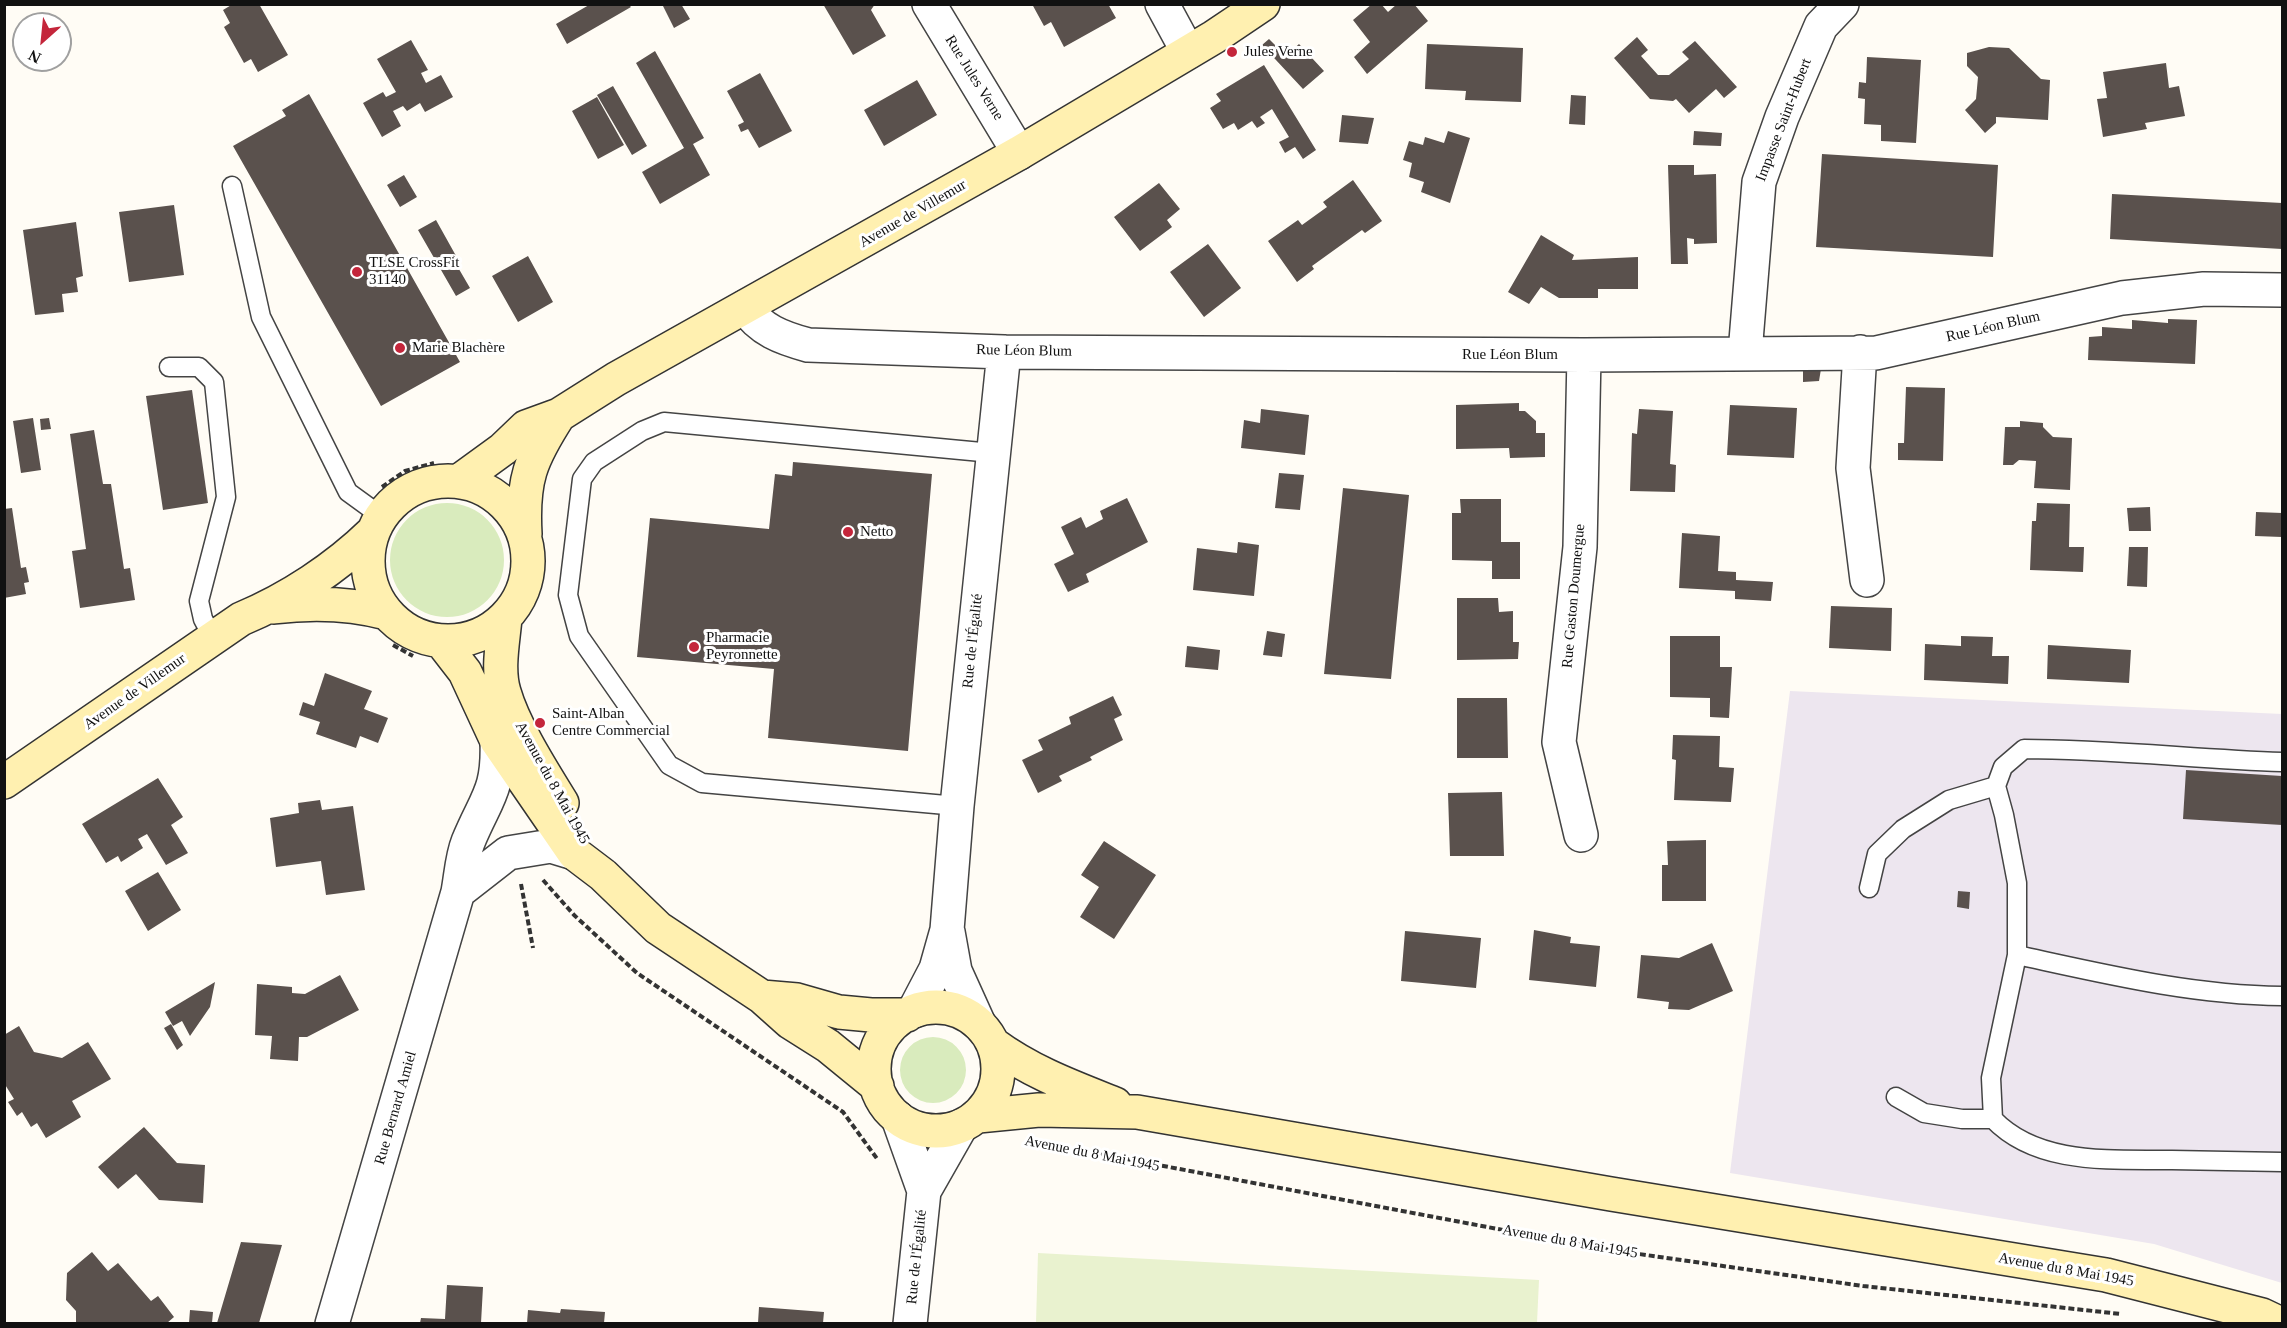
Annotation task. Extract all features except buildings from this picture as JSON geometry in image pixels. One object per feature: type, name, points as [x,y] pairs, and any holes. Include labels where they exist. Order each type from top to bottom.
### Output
[{"type":"main road","name":"Avenue de Villemur","points":[[459,481],[525,427],[559,415],[616,379],[1019,153],[1188,52],[1263,4]]},
{"type":"main road","name":"Avenue de Villemur","points":[[525,536],[523,497],[530,468],[559,415]]},
{"type":"main road","points":[[437,481],[459,481],[488,490],[511,509],[525,536],[530,558],[527,580],[519,601],[505,618],[486,632],[465,640],[441,641],[421,636],[402,627],[387,613],[376,595],[369,574],[368,553],[377,524],[396,499],[415,487],[437,481]]},
{"type":"main road","name":"Avenue de Villemur","points":[[4,782],[241,619],[269,608],[347,557],[377,524]]},
{"type":"main road","name":"Avenue de Villemur","points":[[269,608],[305,603],[341,604],[387,613]]},
{"type":"main road","name":"Avenue du 8 Mai 1945","points":[[505,618],[501,661],[504,692],[547,780],[581,832],[603,876]]},
{"type":"main road","name":"Avenue du 8 Mai 1945","points":[[441,641],[465,672],[496,741],[574,853],[603,876],[658,928],[762,997],[790,1022],[828,1046],[877,1086]]},
{"type":"main road","name":"Avenue du 8 Mai 1945","points":[[762,997],[797,1000],[839,1012],[871,1016],[910,1013]]},
{"type":"main road","points":[[931,1007],[965,1014],[986,1034],[998,1063],[998,1082],[990,1101],[970,1121],[945,1131],[929,1131],[913,1127],[888,1109],[877,1086],[874,1069],[876,1053],[883,1038],[893,1025],[910,1013],[931,1007]]},
{"type":"main road","name":"Avenue du 8 Mai 1945","points":[[986,1034],[1018,1062],[1044,1076],[1137,1112]]},
{"type":"main road","name":"Avenue du 8 Mai 1945","points":[[970,1121],[1039,1110],[1137,1112],[1611,1194],[2106,1275],[2262,1315],[2281,1323]]},
{"type":"street","name":"Rue Jules Verne","points":[[929,4],[1019,153]]},
{"type":"street","points":[[1162,4],[1188,52]]},
{"type":"street","name":"Impasse Saint-Hubert","points":[[1745,353],[1759,182],[1782,117],[1821,26],[1842,4]]},
{"type":"street","name":"Rue Léon Blum","points":[[745,308],[754,322],[783,338],[808,345],[1004,352],[1584,355],[1876,353],[2122,298],[2204,289],[2283,290]]},
{"type":"street","name":"Rue de l'Égalité","points":[[910,1013],[936,969],[947,930],[957,806],[1004,352]]},
{"type":"street","points":[[1860,352],[1853,468],[1868,580]]},
{"type":"street","name":"Rue Gaston Doumergue","points":[[1581,835],[1559,742],[1580,547],[1584,355]]},
{"type":"street","name":"Rue Bernard Amiel","points":[[332,1323],[458,892],[467,844],[494,790],[498,770],[496,741]]},
{"type":"street","points":[[458,892],[508,853],[551,846],[574,853]]},
{"type":"street","name":"Rue de l'Égalité","points":[[947,930],[955,970],[986,1034]]},
{"type":"street","name":"Rue de l'Égalité","points":[[898,1118],[924,1191],[910,1323]]},
{"type":"street","name":"Rue de l'Égalité","points":[[924,1191],[970,1121]]},
{"type":"lane","points":[[232,186],[261,317],[348,492],[377,524]]},
{"type":"lane","points":[[169,367],[199,367],[214,382],[226,497],[199,601],[203,619],[213,638]]},
{"type":"lane","points":[[957,806],[702,783],[669,765],[579,636],[568,595],[582,479],[594,462],[642,431],[664,422],[992,453]]},
{"type":"lane","points":[[2283,762],[2197,759],[2078,749],[2024,750],[2003,767],[1996,786],[2017,883],[2017,955],[1991,1078],[1993,1119],[2007,1134],[2036,1148],[2087,1159],[2283,1162]]},
{"type":"lane","points":[[1869,888],[1877,854],[1903,829],[1949,800],[1996,786]]},
{"type":"lane","points":[[2017,955],[2160,986],[2237,995],[2283,996]]},
{"type":"lane","points":[[1896,1097],[1924,1113],[1962,1119],[1993,1119]]},
{"type":"path","points":[[540,876],[574,915],[637,973],[843,1112],[874,1157],[885,1166]]},
{"type":"path","points":[[519,877],[533,948]]},
{"type":"path","name":"Avenue du 8 Mai 1945","points":[[1036,1141],[1087,1154],[1604,1249],[1863,1286],[2124,1315]]},
{"type":"shaded area","points":[[1790,691],[2282,714],[2282,1283],[2154,1244],[1730,1173]]},
{"type":"green space","points":[[447,503],[469,507],[487,520],[500,538],[504,560],[500,582],[487,600],[469,613],[447,617],[425,613],[407,600],[394,582],[390,560],[394,538],[407,520],[425,507]]},
{"type":"green space","points":[[927,1037],[939,1037],[951,1042],[961,1052],[966,1070],[964,1083],[951,1098],[939,1103],[927,1103],[915,1098],[905,1088],[900,1076],[900,1064],[905,1052],[915,1042]]},
{"type":"green space","points":[[1038,1253],[1539,1280],[1537,1323],[1036,1323]]},
{"type":"place","name":"Jules Verne","points":[[1232,52]]},
{"type":"place","name":"TLSE CrossFit 31140","points":[[357,272]]},
{"type":"place","name":"Marie Blachère","points":[[400,348]]},
{"type":"place","name":"Netto","points":[[848,532]]},
{"type":"place","name":"Pharmacie Peyronnette","points":[[694,647]]},
{"type":"place","name":"Saint-Alban Centre Commercial","points":[[540,723]]}]
